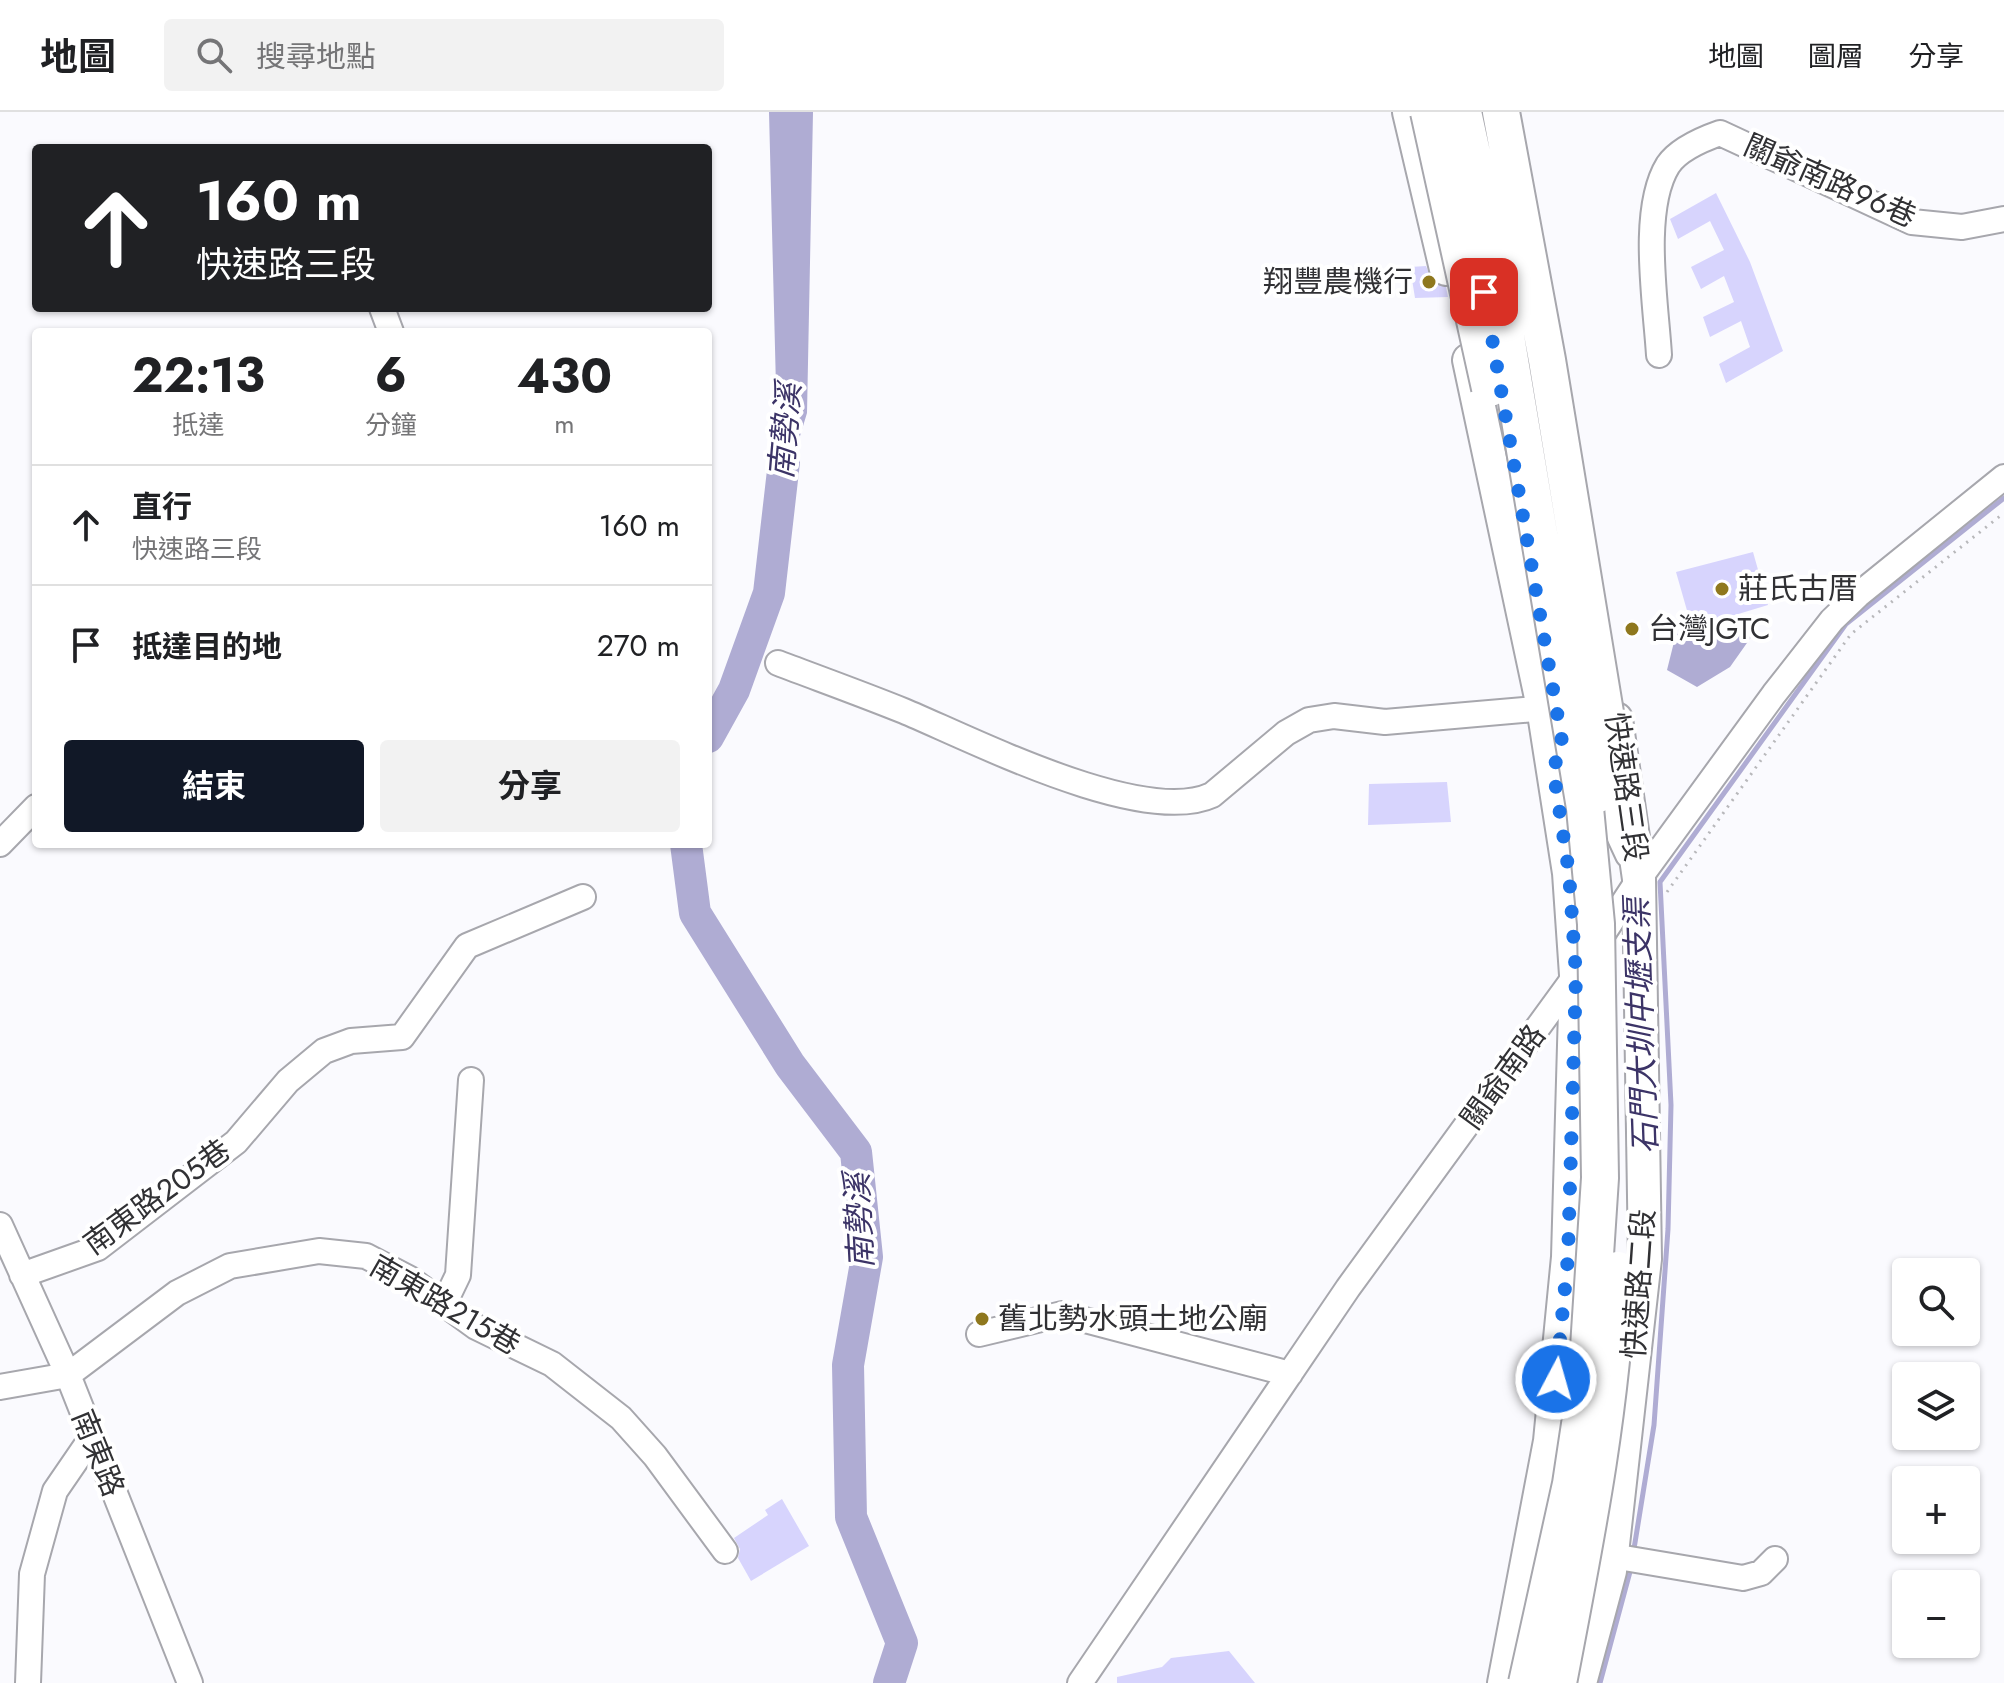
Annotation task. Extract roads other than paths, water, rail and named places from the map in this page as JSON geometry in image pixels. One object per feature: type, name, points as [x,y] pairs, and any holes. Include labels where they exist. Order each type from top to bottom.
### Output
[{"type":"highway","points":[[1429,112],[1471,294],[1521,553],[1575,706]]},
{"type":"highway","points":[[1463,112],[1486,217],[1575,706],[1596,924],[1600,1178],[1587,1378],[1571,1484],[1527,1683]]},
{"type":"highway","points":[[1477,112],[1596,795],[1623,1064],[1614,1365],[1598,1480],[1558,1683]]},
{"type":"highway","points":[[1501,112],[1547,360],[1609,737],[1596,795]]},
{"type":"main road","name":"快速路三段","points":[[1409,112],[1472,370],[1575,706],[1653,885]]},
{"type":"main road","name":"快速路三段","points":[[1516,112],[1575,706],[1553,768],[1569,873],[1576,975]]},
{"type":"main road","name":"快速路二段","points":[[1580,1683],[1612,1556],[1645,1259],[1653,885]]},
{"type":"main road","points":[[1504,1683],[1550,1441],[1568,1257],[1576,975]]},
{"type":"street","name":"快速路三段","points":[[1446,112],[1476,237],[1575,706]]},
{"type":"street","name":"快速路三段","points":[[1489,112],[1526,226]]},
{"type":"street","name":"關爺南路96巷","points":[[1659,355],[1651,219],[1668,164],[1701,140],[1720,133],[1912,222],[1962,227],[2004,219]]},
{"type":"street","points":[[1440,244],[1526,226]]},
{"type":"street","name":"關爺南路","points":[[1080,1683],[1348,1288],[1576,975],[1653,885],[1832,620],[1858,595],[2004,477]]},
{"type":"street","points":[[778,663],[1038,766],[1111,793],[1147,800],[1198,801],[1212,795],[1286,733],[1309,720],[1334,716],[1385,722],[1575,706]]},
{"type":"street","points":[[0,844],[32,811]]},
{"type":"street","name":"南東路205巷","points":[[22,1275],[98,1248],[236,1142],[288,1081],[324,1051],[351,1041],[402,1037],[467,946],[583,897]]},
{"type":"street","points":[[445,1302],[458,1275],[471,1080]]},
{"type":"street","name":"南東路","points":[[0,1225],[68,1375],[190,1683]]},
{"type":"street","name":"南東路215巷","points":[[68,1375],[177,1293],[230,1266],[319,1251],[366,1256],[445,1302],[476,1327],[552,1364],[621,1418],[655,1456],[725,1551]]},
{"type":"street","points":[[979,1334],[1062,1314],[1290,1374]]},
{"type":"street","points":[[0,1387],[68,1375]]},
{"type":"street","points":[[28,1683],[32,1574],[55,1491],[92,1437]]},
{"type":"street","points":[[1612,1556],[1743,1578],[1761,1573],[1775,1559]]},
{"type":"water","points":[[769,112],[813,112],[807,413],[779,505]]},
{"type":"water","points":[[1731,629],[1754,633],[1730,667],[1697,687],[1667,670],[1676,634]]},
{"type":"waterway","name":"南勢溪","points":[[712,730],[734,690],[769,593],[784,462]]},
{"type":"waterway","name":"石門大圳中壢支渠","points":[[1633,1555],[1654,1425],[1668,1229],[1671,1105],[1660,882],[1846,624],[2004,498]]},
{"type":"waterway","name":"南勢溪","points":[[687,848],[695,913],[790,1065],[856,1152],[867,1257],[848,1365],[851,1517],[902,1643],[889,1683]]},
{"type":"waterway","name":"石門大圳中壢支渠","points":[[1600,1683],[1631,1568]]},
{"type":"place","name":"翔豐農機行","points":[[1429,282]]},
{"type":"place","name":"莊氏古厝","points":[[1722,589]]},
{"type":"place","name":"台灣JGTC","points":[[1632,629]]},
{"type":"place","name":"舊北勢水頭土地公廟","points":[[982,1319]]}]
